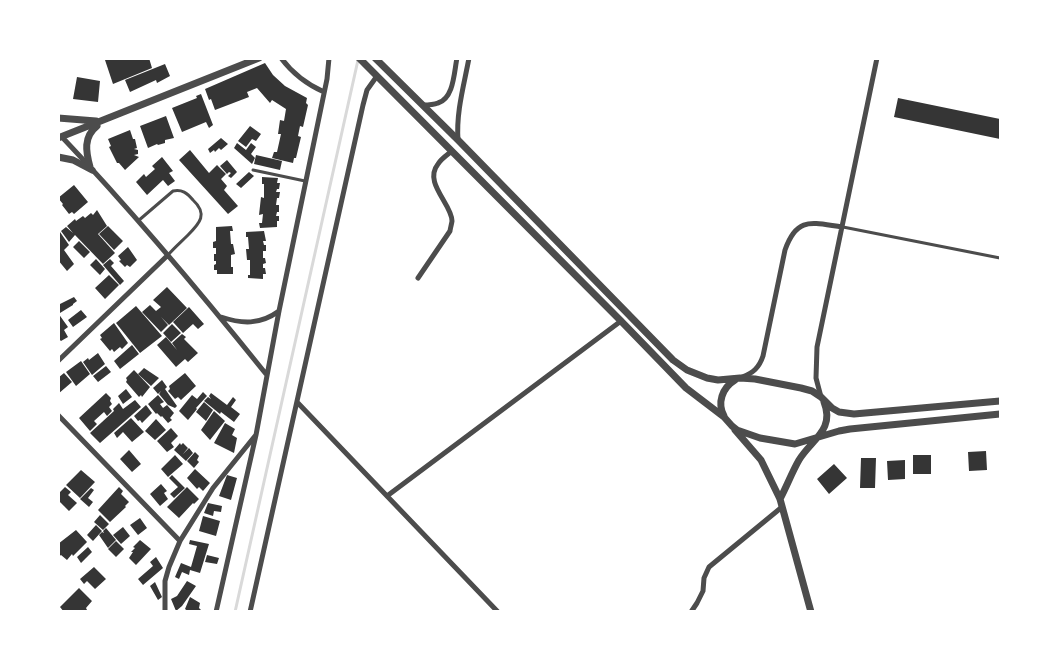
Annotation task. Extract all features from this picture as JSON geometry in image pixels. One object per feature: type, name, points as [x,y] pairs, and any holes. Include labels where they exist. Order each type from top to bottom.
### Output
[{"type":"street","points":[[259,58],[104,121],[60,136],[168,255],[266,375]]},
{"type":"street","points":[[281,58],[297,76],[324,92]]},
{"type":"street","points":[[216,612],[256,435],[266,375],[327,79],[329,58]]},
{"type":"street","points":[[375,58],[673,360],[687,370],[718,380],[740,378],[790,385],[812,392],[839,412],[854,414],[1000,401]]},
{"type":"street","points":[[423,105],[438,103],[448,96],[457,58]]},
{"type":"street","points":[[458,140],[459,109],[469,58]]},
{"type":"street","points":[[780,499],[800,458],[824,429],[826,408],[816,378],[816,357],[877,58]]},
{"type":"street","points":[[362,62],[686,388],[737,430],[772,441],[795,444],[839,430],[1000,414]]},
{"type":"street","points":[[250,612],[363,105],[367,90],[377,76]]},
{"type":"street","points":[[58,118],[104,121]]},
{"type":"street","points":[[92,169],[86,150],[89,135],[104,121]]},
{"type":"street","points":[[418,278],[450,231],[451,215],[438,190],[434,172],[436,165],[452,151]]},
{"type":"street","points":[[58,157],[72,160],[92,169]]},
{"type":"street","points":[[811,612],[780,499],[761,460],[724,417],[721,406],[723,392],[730,383],[753,373],[764,357],[786,250],[792,233],[798,227],[806,224],[842,227]]},
{"type":"street","points":[[58,361],[168,255]]},
{"type":"street","points":[[220,316],[238,322],[254,323],[271,317],[279,311]]},
{"type":"street","points":[[387,496],[621,321]]},
{"type":"street","points":[[297,402],[498,612]]},
{"type":"street","points":[[58,415],[180,541]]},
{"type":"street","points":[[165,612],[165,581],[180,541],[213,488],[256,435]]},
{"type":"street","points":[[691,612],[703,591],[704,578],[709,567],[782,507]]},
{"type":"lane","points":[[253,170],[305,181]]},
{"type":"lane","points":[[138,221],[173,191],[186,192],[198,205],[201,210],[198,225],[168,255]]},
{"type":"lane","points":[[842,227],[1000,258]]},
{"type":"building","points":[[149,58],[152,68],[113,84],[105,60]]},
{"type":"building","points":[[265,63],[273,75],[285,86],[307,98],[308,105],[303,127],[300,126],[298,136],[301,137],[293,163],[272,158],[274,152],[277,152],[281,134],[278,134],[280,120],[284,121],[286,109],[272,100],[270,103],[257,88],[247,92],[249,97],[215,110],[205,89]]},
{"type":"building","points":[[165,64],[170,76],[130,92],[125,80]]},
{"type":"building","points":[[77,77],[100,81],[98,102],[73,99]]},
{"type":"building","points":[[201,94],[213,125],[209,128],[206,122],[182,132],[172,108],[197,98],[196,96]]},
{"type":"building","points":[[898,98],[1000,119],[1000,139],[894,117]]},
{"type":"building","points":[[166,116],[174,138],[148,148],[140,126]]},
{"type":"building","points":[[250,126],[261,134],[256,141],[252,139],[246,147],[238,141]]},
{"type":"building","points":[[130,130],[137,148],[134,149],[138,150],[138,154],[134,155],[139,157],[125,170],[117,163],[109,147],[111,146],[108,139]]},
{"type":"building","points":[[221,138],[228,144],[221,150],[219,148],[210,153],[208,149]]},
{"type":"building","points":[[237,143],[246,150],[251,143],[256,147],[251,154],[255,158],[252,164],[234,148]]},
{"type":"building","points":[[190,150],[209,173],[217,165],[226,174],[221,179],[227,186],[224,190],[238,206],[228,214],[179,160]]},
{"type":"building","points":[[256,155],[282,161],[280,170],[254,164]]},
{"type":"building","points":[[162,157],[173,171],[169,173],[175,181],[168,186],[163,180],[147,195],[136,182],[144,174],[146,177],[155,169],[152,166]]},
{"type":"building","points":[[227,160],[237,172],[231,178],[228,176],[231,173],[227,174],[220,166]]},
{"type":"building","points":[[249,172],[254,176],[241,188],[236,184]]},
{"type":"building","points":[[262,177],[278,178],[277,183],[280,183],[276,192],[280,192],[276,205],[279,205],[279,212],[276,216],[279,216],[277,227],[260,228],[259,223],[262,223],[263,214],[259,215],[261,197],[264,198]]},
{"type":"building","points":[[74,185],[88,202],[74,214],[72,212],[69,214],[58,198]]},
{"type":"building","points":[[97,210],[107,226],[98,234],[115,253],[103,264],[75,235],[69,242],[61,231],[66,227],[73,233],[67,226],[75,219],[76,221],[83,216],[85,218],[91,213],[93,215]]},
{"type":"building","points":[[108,226],[123,241],[114,250],[99,234]]},
{"type":"building","points":[[232,226],[231,244],[233,244],[235,254],[231,255],[233,274],[217,274],[217,270],[214,270],[216,248],[213,248],[213,242],[216,241],[216,227]]},
{"type":"building","points":[[264,231],[266,241],[263,241],[266,251],[263,251],[263,258],[266,263],[263,264],[263,268],[266,274],[263,274],[263,279],[248,278],[250,260],[247,260],[246,249],[249,249],[246,232]]},
{"type":"building","points":[[60,232],[69,245],[64,250],[74,264],[67,271],[58,260],[58,233]]},
{"type":"building","points":[[79,241],[90,252],[84,258],[73,247]]},
{"type":"building","points":[[128,247],[137,260],[130,267],[127,265],[125,267],[119,261],[121,260],[118,256]]},
{"type":"building","points":[[96,259],[105,269],[100,275],[90,265]]},
{"type":"building","points":[[110,259],[114,263],[111,266],[124,281],[120,285],[103,265]]},
{"type":"building","points":[[109,275],[119,285],[105,299],[95,288]]},
{"type":"building","points":[[167,287],[187,308],[169,325],[161,317],[168,325],[161,332],[142,312],[150,305],[156,311],[161,307],[153,300]]},
{"type":"building","points":[[74,297],[77,301],[60,313],[58,305]]},
{"type":"building","points":[[136,306],[162,336],[140,353],[116,323]]},
{"type":"building","points":[[189,307],[204,324],[198,329],[193,324],[183,333],[173,322]]},
{"type":"building","points":[[81,310],[87,317],[73,327],[68,320]]},
{"type":"building","points":[[58,313],[68,327],[64,330],[68,337],[61,341],[58,338]]},
{"type":"building","points":[[114,323],[128,343],[122,349],[120,347],[114,352],[112,349],[110,351],[100,339],[102,338],[100,335]]},
{"type":"building","points":[[172,324],[181,333],[171,342],[163,333]]},
{"type":"building","points":[[182,334],[198,353],[188,362],[185,359],[176,367],[157,345],[166,337],[177,350],[172,343]]},
{"type":"building","points":[[132,345],[139,354],[120,369],[114,361]]},
{"type":"building","points":[[98,353],[105,364],[92,375],[83,362]]},
{"type":"building","points":[[81,361],[90,374],[76,386],[66,372]]},
{"type":"building","points":[[106,366],[111,372],[98,382],[93,376]]},
{"type":"building","points":[[144,368],[159,378],[151,386],[138,374]]},
{"type":"building","points":[[134,370],[150,387],[142,397],[141,395],[139,397],[126,382],[126,378]]},
{"type":"building","points":[[64,373],[72,382],[58,394],[58,378]]},
{"type":"building","points":[[185,373],[196,386],[181,400],[178,397],[175,399],[168,391],[169,386]]},
{"type":"building","points":[[162,380],[167,387],[165,389],[177,406],[175,408],[168,405],[159,394],[161,391],[158,394],[153,388]]},
{"type":"building","points":[[126,389],[132,397],[123,404],[118,396]]},
{"type":"building","points":[[203,392],[207,396],[188,420],[179,411],[192,395],[197,399]]},
{"type":"building","points":[[106,393],[111,398],[112,404],[109,407],[112,411],[107,416],[104,412],[94,421],[97,424],[90,431],[79,418]]},
{"type":"building","points":[[211,393],[227,405],[233,397],[236,400],[231,407],[240,414],[234,422],[204,401],[208,397],[211,399],[209,396]]},
{"type":"building","points":[[158,395],[164,402],[160,404],[163,408],[167,405],[174,413],[170,418],[172,420],[168,423],[148,404]]},
{"type":"building","points":[[135,400],[141,407],[100,443],[90,433],[114,411],[113,409],[119,403],[123,409]]},
{"type":"building","points":[[204,402],[213,410],[206,421],[196,412]]},
{"type":"building","points":[[146,405],[152,413],[142,423],[134,416]]},
{"type":"building","points":[[214,411],[225,421],[210,440],[201,430]]},
{"type":"building","points":[[131,418],[144,432],[132,442],[123,432],[117,438],[114,433]]},
{"type":"building","points":[[156,419],[166,430],[155,440],[145,431]]},
{"type":"building","points":[[225,423],[235,429],[232,435],[237,438],[234,453],[214,443]]},
{"type":"building","points":[[171,428],[178,436],[171,443],[174,447],[167,452],[157,441]]},
{"type":"building","points":[[180,443],[188,448],[183,454],[189,448],[193,453],[186,461],[174,450]]},
{"type":"building","points":[[129,450],[141,464],[132,472],[120,459]]},
{"type":"building","points":[[986,451],[987,470],[969,471],[968,452]]},
{"type":"building","points":[[195,452],[199,456],[197,460],[199,462],[194,468],[187,461]]},
{"type":"building","points":[[175,455],[183,464],[168,477],[161,469]]},
{"type":"building","points":[[913,455],[931,455],[931,474],[913,474]]},
{"type":"building","points":[[861,458],[876,458],[875,488],[860,488]]},
{"type":"building","points":[[905,460],[905,479],[888,480],[887,461]]},
{"type":"building","points":[[834,464],[847,478],[829,494],[817,479]]},
{"type":"building","points":[[195,469],[210,483],[203,491],[199,487],[197,489],[187,478]]},
{"type":"building","points":[[81,470],[95,482],[80,498],[66,485]]},
{"type":"building","points":[[172,475],[185,488],[174,498],[170,494],[178,487],[169,478]]},
{"type":"building","points":[[227,475],[237,478],[231,500],[219,496]]},
{"type":"building","points":[[161,484],[167,491],[164,493],[168,499],[160,506],[150,494]]},
{"type":"building","points":[[65,487],[71,492],[68,495],[77,503],[69,511],[58,500],[58,494]]},
{"type":"building","points":[[119,487],[123,491],[121,494],[129,502],[110,522],[98,510]]},
{"type":"building","points":[[187,487],[199,499],[179,518],[167,507]]},
{"type":"building","points":[[91,488],[94,490],[88,498],[93,502],[89,507],[80,499]]},
{"type":"building","points":[[208,503],[222,506],[221,512],[214,511],[213,516],[204,513]]},
{"type":"building","points":[[100,515],[109,524],[103,530],[94,522]]},
{"type":"building","points":[[203,516],[220,521],[216,536],[199,531]]},
{"type":"building","points":[[140,518],[147,528],[138,535],[130,525]]},
{"type":"building","points":[[96,525],[102,531],[93,541],[87,535]]},
{"type":"building","points":[[123,527],[130,536],[121,544],[113,535]]},
{"type":"building","points":[[106,528],[116,540],[108,548],[99,535],[104,533]]},
{"type":"building","points":[[76,530],[87,542],[67,560],[61,555],[58,557],[58,544]]},
{"type":"building","points":[[140,540],[151,549],[136,565],[129,558],[135,548],[133,547]]},
{"type":"building","points":[[190,540],[209,544],[200,573],[190,570],[189,575],[182,572],[179,579],[175,577],[181,563],[191,567],[197,546],[189,544]]},
{"type":"building","points":[[116,541],[124,549],[116,557],[108,549]]},
{"type":"building","points":[[88,547],[92,552],[81,563],[77,557]]},
{"type":"building","points":[[207,555],[219,558],[217,564],[205,562]]},
{"type":"building","points":[[156,557],[163,568],[143,585],[138,579],[153,566],[150,562]]},
{"type":"building","points":[[94,567],[106,579],[95,589],[87,581],[84,584],[80,579]]},
{"type":"building","points":[[187,581],[196,586],[176,611],[171,599],[177,596]]},
{"type":"building","points":[[155,582],[162,597],[158,600],[150,586]]},
{"type":"building","points":[[79,588],[92,601],[86,608],[87,610],[85,612],[64,612],[60,607]]},
{"type":"building","points":[[190,597],[200,603],[200,612],[189,612],[185,609]]},
{"type":"waterway","points":[[235,612],[358,60]]}]
